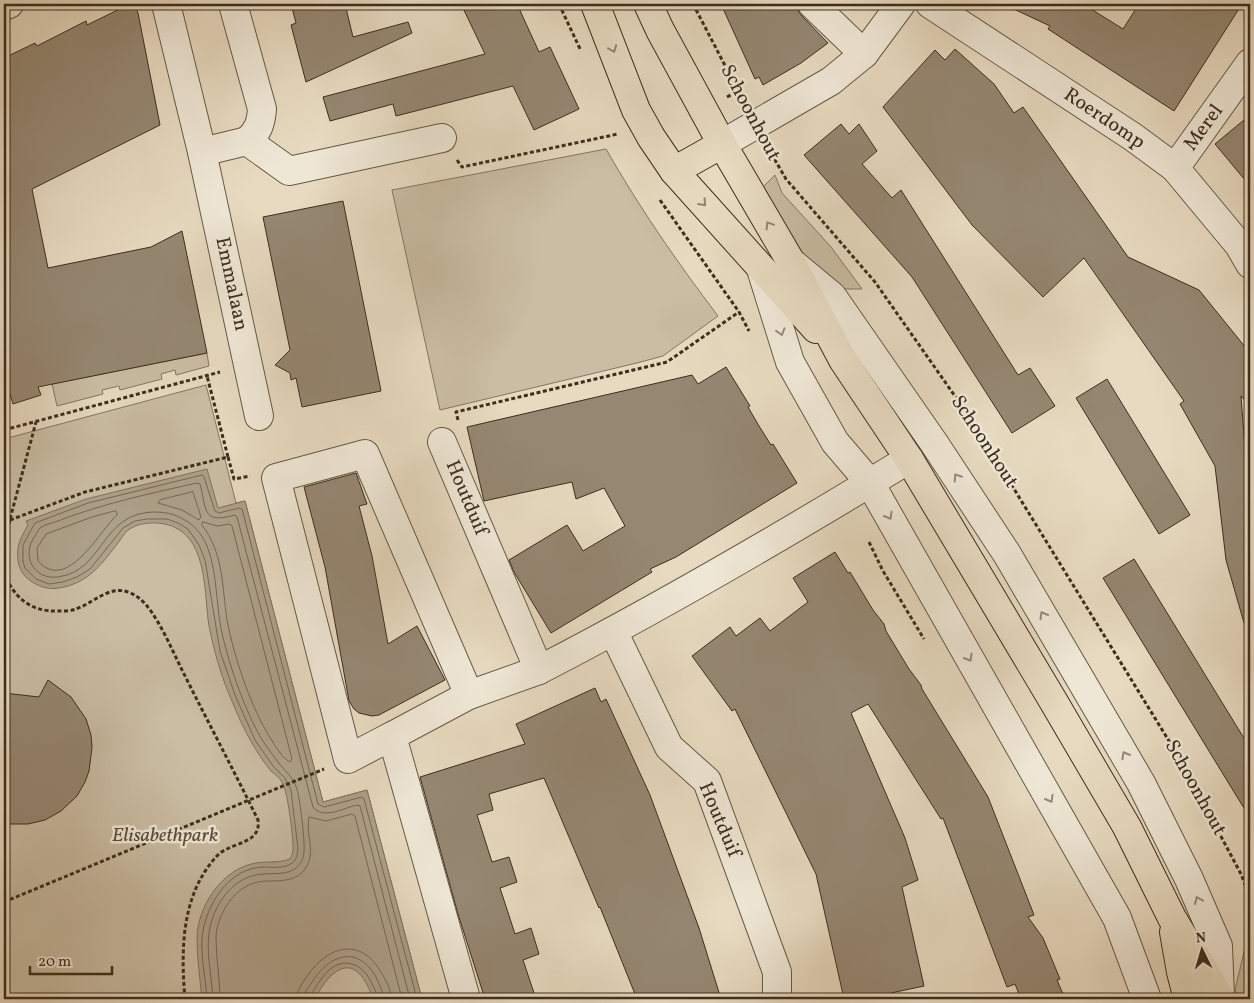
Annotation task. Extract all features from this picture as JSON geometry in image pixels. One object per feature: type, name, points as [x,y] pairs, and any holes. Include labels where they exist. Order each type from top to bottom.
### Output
[{"type":"main road","name":"Schoonhout","points":[[595,4],[636,110],[651,137],[674,171],[843,360]]},
{"type":"main road","name":"Schoonhout","points":[[648,4],[660,30],[722,144],[791,262],[843,360],[908,459],[1127,826],[1172,918],[1221,998]]},
{"type":"main road","points":[[674,171],[722,144]]},
{"type":"main road","name":"Schoonhout","points":[[1172,918],[1181,972],[1188,999]]},
{"type":"street","points":[[4,6],[9,4]]},
{"type":"street","name":"Emmalaan","points":[[166,4],[202,152],[260,416]]},
{"type":"street","points":[[202,152],[247,141],[255,134],[261,122],[262,109],[233,4]]},
{"type":"street","points":[[812,4],[864,54]]},
{"type":"street","points":[[722,144],[831,81],[864,54],[901,4]]},
{"type":"street","name":"Roerdomp","points":[[930,4],[1133,136],[1175,168],[1239,245],[1250,264]]},
{"type":"street","name":"Merel","points":[[1175,168],[1250,63]]},
{"type":"street","points":[[247,141],[289,172],[442,138]]},
{"type":"street","name":"Schoonhout","points":[[791,262],[832,296],[934,444],[1007,554],[1141,783],[1190,878],[1218,946],[1221,998]]},
{"type":"street","name":"Schoonhout","points":[[761,269],[790,362],[835,442],[870,483],[1117,918],[1147,999]]},
{"type":"street","name":"Houtduif","points":[[442,442],[539,670]]},
{"type":"street","points":[[469,696],[365,454],[276,478],[348,759],[469,696],[539,670],[613,632],[908,459]]},
{"type":"street","name":"Houtduif","points":[[613,632],[669,747],[707,781],[777,972],[777,999]]},
{"type":"street","points":[[392,736],[466,999]]},
{"type":"path","name":"Schoonhout","points":[[693,4],[786,179],[874,282],[971,419],[1177,754],[1241,874],[1250,898]]},
{"type":"path","points":[[442,138],[462,167],[619,134]]},
{"type":"path","points":[[676,225],[739,312],[753,338]]},
{"type":"path","points":[[442,442],[462,438],[456,412],[667,362],[739,312]]},
{"type":"path","points":[[4,430],[248,364]]},
{"type":"path","points":[[4,523],[85,492],[228,457],[207,376]]},
{"type":"path","points":[[4,545],[36,421]]},
{"type":"path","points":[[867,538],[883,571],[929,647]]},
{"type":"path","points":[[4,572],[14,593],[25,603],[36,609],[49,611],[75,610],[103,594],[114,591],[126,592],[138,598],[149,608],[258,820],[257,831],[253,837],[224,850],[217,856],[201,877],[194,893],[188,910],[184,937],[183,974],[185,999]]},
{"type":"path","points":[[4,902],[326,769]]},
{"type":"green space","points":[[606,149],[659,234],[718,316],[663,356],[440,410],[392,190]]},
{"type":"green space","points":[[775,175],[782,193],[831,247],[862,289],[841,289],[813,273],[761,189]]},
{"type":"green space","points":[[207,353],[209,366],[176,375],[175,370],[161,374],[162,379],[120,390],[119,386],[102,390],[103,394],[57,406],[52,384]]},
{"type":"green space","name":"Elisabethpark","points":[[206,385],[236,503],[245,501],[323,802],[367,790],[422,999],[4,999],[4,439]]},
{"type":"green space","points":[[1247,939],[1250,958],[1250,999],[1240,999],[1235,990]]},
{"type":"water","points":[[207,469],[218,508],[245,501],[323,802],[367,790],[422,999],[373,999],[359,973],[347,968],[341,969],[330,976],[314,999],[202,999],[198,961],[198,926],[201,915],[212,894],[219,884],[238,869],[263,862],[290,859],[293,848],[290,814],[284,787],[281,780],[264,762],[250,739],[220,670],[209,626],[205,585],[199,557],[193,544],[185,534],[169,525],[150,523],[138,525],[127,531],[96,569],[84,579],[68,586],[60,588],[42,587],[28,578],[20,568],[18,546],[28,525],[26,521],[86,499]]},
{"type":"building","points":[[130,4],[135,4],[138,13],[160,125],[32,189],[48,268],[151,247],[182,231],[207,353],[38,387],[41,395],[13,404],[9,391],[4,393],[4,58],[35,43],[37,46],[86,21],[87,25]]},
{"type":"building","points":[[291,4],[345,4],[353,37],[408,22],[412,33],[306,82],[291,25],[296,23]]},
{"type":"building","points":[[461,4],[517,4],[539,52],[550,47],[579,109],[534,130],[513,86],[396,116],[393,104],[330,121],[323,97],[485,54]]},
{"type":"building","points":[[721,4],[794,4],[801,15],[828,43],[801,63],[763,85],[759,77],[755,79]]},
{"type":"building","points":[[1003,4],[1083,4],[1123,29],[1139,4],[1242,4],[1174,111],[1048,29],[1050,26]]},
{"type":"building","points":[[955,49],[994,84],[1014,113],[1023,107],[1128,257],[1199,290],[1250,353],[1250,406],[1241,396],[1250,516],[1250,622],[1244,623],[1226,560],[1215,466],[1180,404],[1184,401],[1084,258],[1043,297],[972,225],[883,107],[935,50],[945,60]]},
{"type":"building","points":[[1250,115],[1250,186],[1215,144]]},
{"type":"building","points":[[841,124],[849,134],[859,124],[877,151],[862,164],[892,198],[901,190],[1018,375],[1030,368],[1055,406],[1012,433],[912,277],[804,155]]},
{"type":"building","points":[[343,201],[381,391],[302,407],[296,378],[291,380],[290,373],[275,365],[290,350],[263,217]]},
{"type":"building","points":[[726,367],[750,406],[748,407],[759,426],[771,445],[773,444],[797,483],[676,557],[650,569],[652,572],[551,633],[514,572],[509,560],[567,525],[583,551],[625,526],[604,488],[576,499],[572,482],[484,501],[467,427],[692,375],[698,384]]},
{"type":"building","points":[[1107,379],[1190,515],[1159,534],[1076,398]]},
{"type":"building","points":[[356,473],[367,504],[359,506],[372,556],[388,644],[417,626],[445,680],[379,715],[372,716],[359,713],[349,701],[325,567],[304,487]]},
{"type":"building","points":[[835,552],[884,624],[886,631],[921,685],[988,797],[1034,915],[1028,917],[1043,938],[1060,979],[1057,980],[1065,999],[1021,999],[1015,984],[1007,987],[943,818],[941,819],[868,704],[851,713],[905,838],[918,880],[902,887],[924,986],[891,993],[889,999],[844,999],[816,874],[735,709],[732,711],[692,656],[730,627],[736,636],[760,618],[770,631],[808,602],[793,578]]},
{"type":"building","points":[[1134,559],[1250,748],[1250,818],[1103,578]]},
{"type":"building","points":[[48,680],[71,697],[86,719],[91,735],[92,747],[89,771],[77,796],[61,811],[45,820],[28,824],[4,824],[4,693],[39,697]]},
{"type":"building","points":[[595,688],[601,702],[606,699],[650,795],[699,928],[721,999],[637,999],[600,907],[544,778],[489,794],[493,810],[477,815],[492,862],[509,857],[517,882],[500,888],[515,934],[531,928],[539,954],[523,960],[536,999],[485,999],[458,914],[420,777],[525,744],[516,724]]}]
